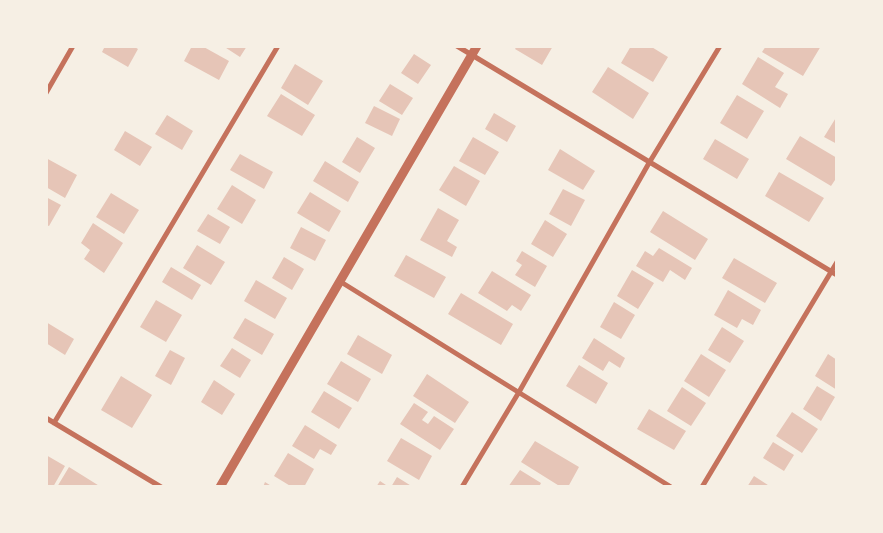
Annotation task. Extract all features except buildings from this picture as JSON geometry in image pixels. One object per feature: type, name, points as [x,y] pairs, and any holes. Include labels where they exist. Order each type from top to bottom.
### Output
[{"type":"street","points":[[46,93],[74,46]]},
{"type":"street","points":[[54,422],[278,46]]},
{"type":"street","points":[[457,46],[837,275]]},
{"type":"street","points":[[220,487],[477,46]]},
{"type":"street","points":[[462,487],[519,392],[649,163],[720,46]]},
{"type":"street","points":[[702,487],[837,262]]},
{"type":"street","points":[[341,282],[671,487]]},
{"type":"street","points":[[46,418],[160,487]]}]
